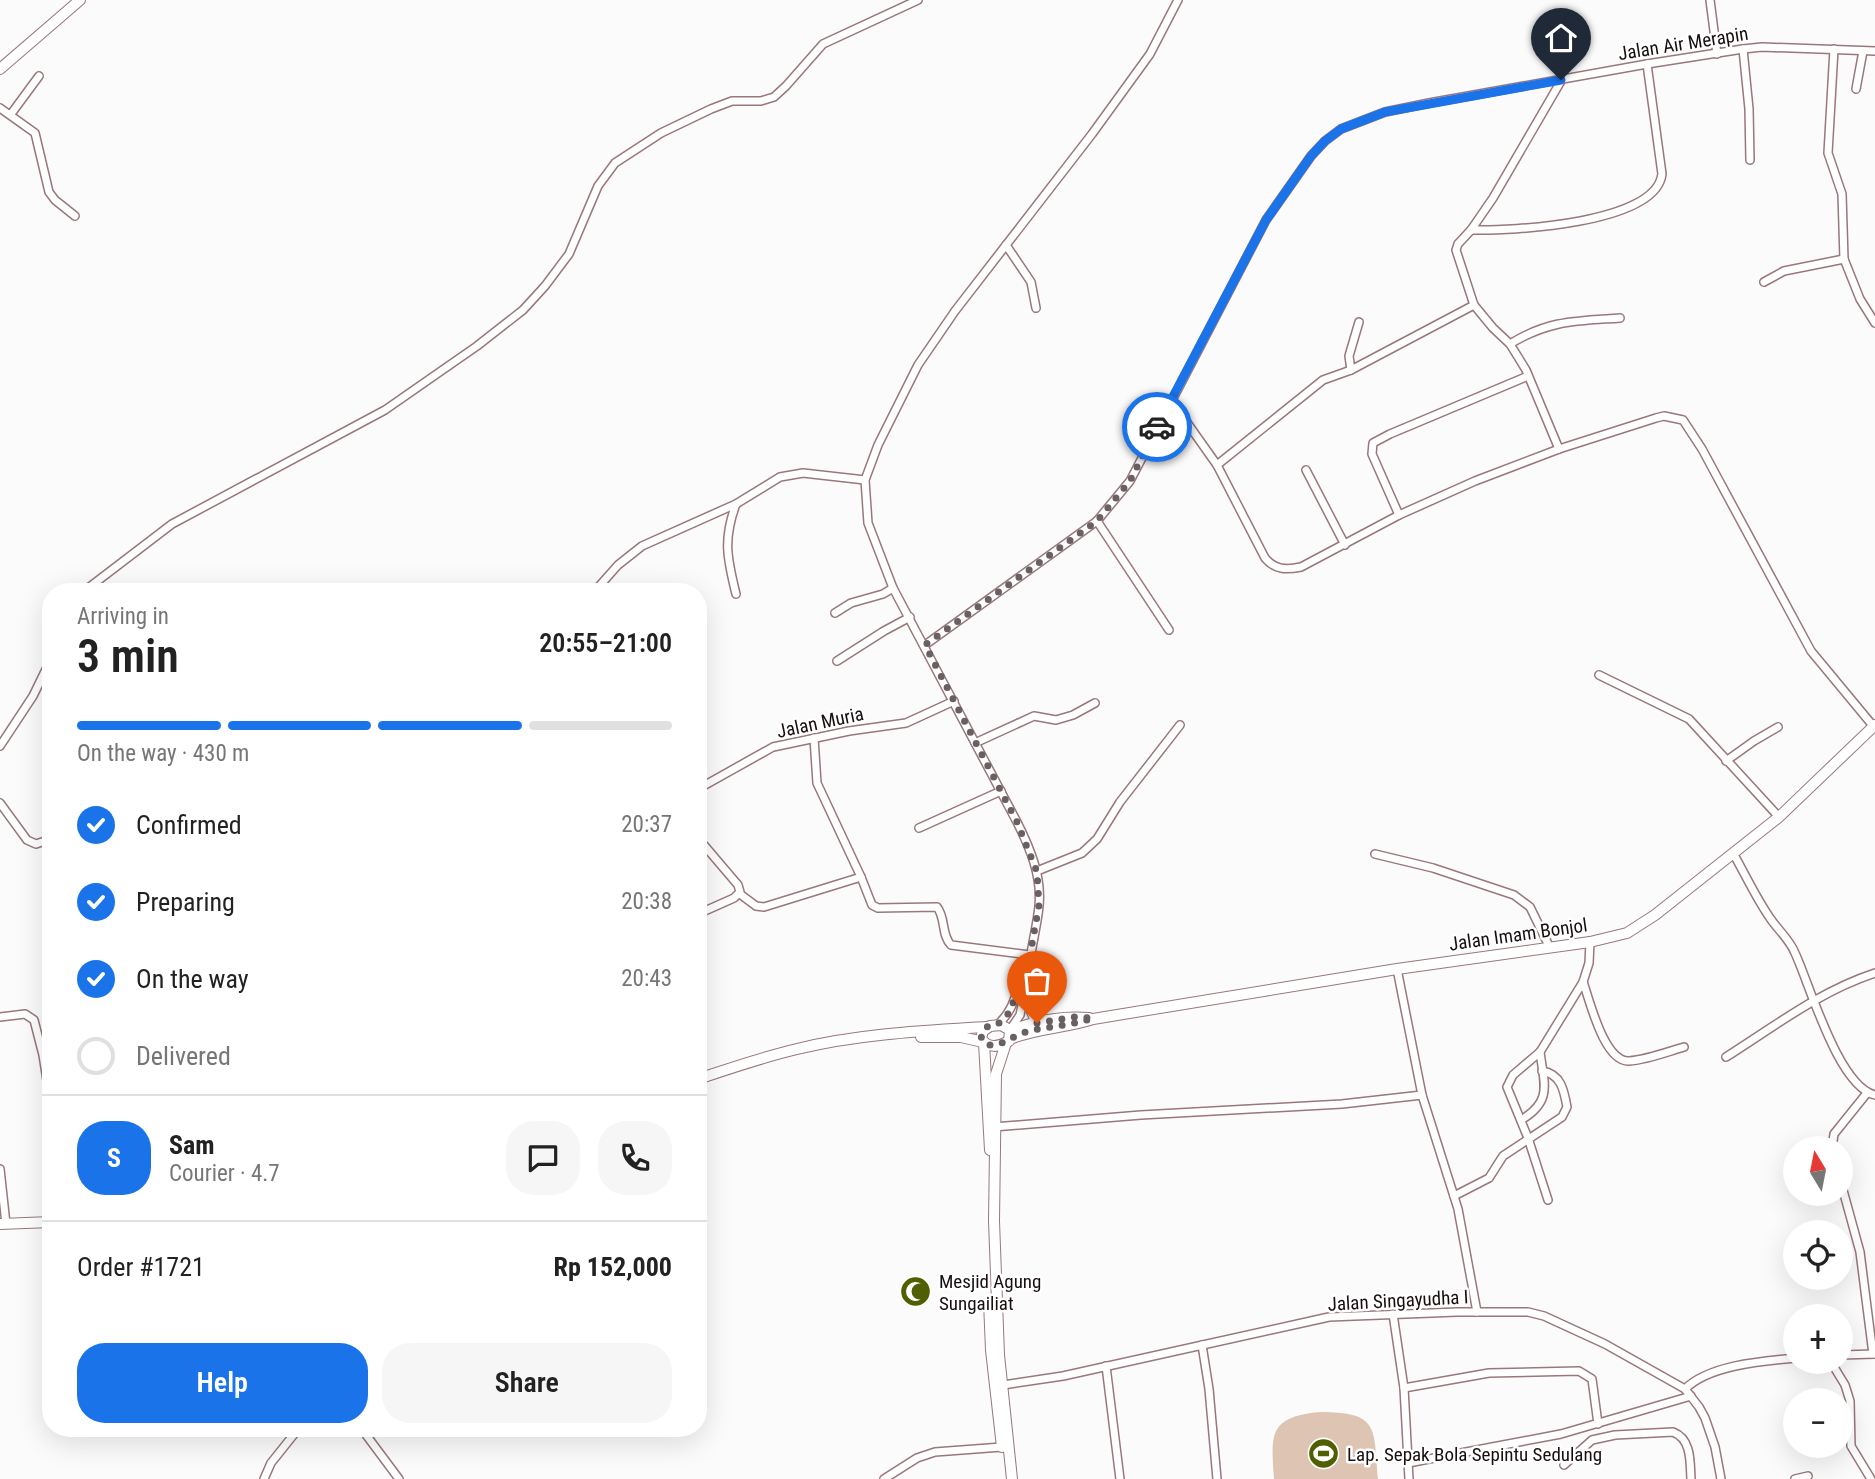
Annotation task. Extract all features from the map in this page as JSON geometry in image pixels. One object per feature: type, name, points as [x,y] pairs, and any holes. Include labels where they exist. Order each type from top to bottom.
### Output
[{"type":"main road","points":[[0,69],[80,0]]},
{"type":"main road","name":"Jalan Imam Bonjol","points":[[1009,1036],[1076,1024],[1093,1018],[1397,969],[1590,942],[1627,933],[1779,817],[1874,726]]},
{"type":"main road","points":[[1029,962],[1029,1005],[1037,1023]]},
{"type":"main road","name":"Jalan Imam Bonjol","points":[[1009,1036],[1037,1023],[1075,1017],[1093,1018]]},
{"type":"main road","points":[[707,1076],[799,1048],[897,1034],[997,1025],[1006,1027],[1009,1036],[996,1074],[988,1230],[990,1336],[1005,1479]]},
{"type":"main road","points":[[986,1027],[981,1035],[994,1127],[995,1294],[1012,1479]]},
{"type":"main road","points":[[897,1034],[913,1037],[961,1037],[991,1046],[1009,1036]]},
{"type":"main road","points":[[3,1224],[42,1222]]},
{"type":"street","points":[[95,583],[172,524],[385,410],[477,346],[523,310],[569,254],[598,186],[615,163],[661,133],[711,109],[732,101],[761,101],[774,97],[823,44],[918,0]]},
{"type":"street","points":[[1009,1036],[1020,1015],[1039,905],[1037,872],[1026,841],[893,588],[878,553],[865,510],[865,480],[878,444],[909,381],[955,311],[1092,134],[1150,54],[1178,0]]},
{"type":"street","points":[[1710,0],[1717,54]]},
{"type":"street","name":"Jalan Air Merapin","points":[[925,645],[1097,521],[1130,481],[1266,220],[1311,156],[1341,129],[1385,112],[1744,49],[1762,47],[1875,51]]},
{"type":"street","points":[[1744,49],[1750,160]]},
{"type":"street","points":[[1834,49],[1828,148],[1842,194],[1844,259],[1860,299],[1875,323]]},
{"type":"street","points":[[1856,89],[1863,51]]},
{"type":"street","points":[[1471,230],[1505,231],[1557,225],[1623,209],[1650,196],[1660,184],[1661,174],[1647,64]]},
{"type":"street","points":[[11,114],[39,76]]},
{"type":"street","points":[[1559,449],[1528,376],[1510,344],[1474,305],[1456,250],[1506,176],[1561,80]]},
{"type":"street","points":[[0,108],[34,133],[49,192],[75,216]]},
{"type":"street","points":[[1006,245],[1031,282],[1036,308]]},
{"type":"street","points":[[1764,282],[1784,271],[1844,259]]},
{"type":"street","points":[[1217,464],[1323,380],[1351,370],[1474,305]]},
{"type":"street","points":[[1510,344],[1528,333],[1555,323],[1620,318]]},
{"type":"street","points":[[1351,370],[1349,356],[1359,322]]},
{"type":"street","points":[[1399,515],[1372,454],[1373,443],[1528,376]]},
{"type":"street","points":[[1171,400],[1217,464],[1271,565],[1281,569],[1301,568],[1399,515],[1475,481],[1559,449],[1664,416],[1683,421],[1702,449],[1811,651],[1874,726]]},
{"type":"street","points":[[1306,470],[1345,545]]},
{"type":"street","points":[[602,583],[618,565],[642,546],[736,503],[779,477],[794,473],[865,480]]},
{"type":"street","points":[[736,503],[726,543],[736,594]]},
{"type":"street","points":[[1097,521],[1169,630]]},
{"type":"street","points":[[835,612],[851,603],[883,594],[893,588]]},
{"type":"street","points":[[837,662],[910,617]]},
{"type":"street","points":[[1599,674],[1689,719],[1779,817]]},
{"type":"street","points":[[0,746],[42,678]]},
{"type":"street","name":"Jalan Muria","points":[[707,784],[762,752],[784,744],[906,723],[954,701]]},
{"type":"street","points":[[975,743],[1034,716],[1056,720],[1073,715],[1095,703]]},
{"type":"street","points":[[1037,872],[1073,858],[1097,839],[1120,802],[1180,725]]},
{"type":"street","points":[[1726,761],[1746,745],[1778,727]]},
{"type":"street","points":[[814,738],[817,783],[870,901],[877,908],[937,907],[941,913],[945,937],[951,945],[1029,962]]},
{"type":"street","points":[[919,828],[1000,791]]},
{"type":"street","points":[[0,803],[27,840],[36,844],[42,842]]},
{"type":"street","points":[[707,849],[737,885],[740,894],[756,906],[765,907],[861,877]]},
{"type":"street","points":[[1733,853],[1769,918],[1795,951],[1812,1000],[1830,1039],[1861,1089],[1871,1094],[1834,1136]]},
{"type":"street","points":[[1375,854],[1433,868],[1514,895],[1530,907],[1550,948]]},
{"type":"street","points":[[707,910],[740,894]]},
{"type":"street","points":[[1548,1200],[1528,1138],[1508,1091],[1508,1081],[1540,1052],[1583,982],[1589,963],[1590,942]]},
{"type":"street","points":[[997,1025],[1014,1004],[1029,962]]},
{"type":"street","points":[[1397,969],[1422,1095],[1454,1196],[1477,1312]]},
{"type":"street","points":[[1726,1057],[1812,1000],[1875,973]]},
{"type":"street","points":[[1583,982],[1606,1045],[1619,1058],[1629,1061],[1684,1047]]},
{"type":"street","points":[[0,1017],[25,1014],[34,1020],[42,1051]]},
{"type":"street","points":[[1521,1120],[1540,1105],[1545,1096],[1540,1052]]},
{"type":"street","points":[[1454,1196],[1489,1178],[1503,1156],[1562,1116],[1567,1107],[1564,1092],[1556,1076],[1542,1071]]},
{"type":"street","points":[[994,1127],[1141,1115],[1342,1104],[1422,1095]]},
{"type":"street","points":[[0,1169],[3,1224]]},
{"type":"street","points":[[1847,1206],[1860,1252],[1874,1354],[1853,1355]]},
{"type":"street","name":"Jalan Singayudha I","points":[[1003,1385],[1037,1382],[1329,1317],[1510,1311],[1544,1316],[1647,1366],[1685,1389],[1699,1407],[1715,1447],[1721,1479]]},
{"type":"street","points":[[1393,1314],[1404,1388],[1409,1479]]},
{"type":"street","points":[[1202,1345],[1217,1479]]},
{"type":"street","points":[[1685,1389],[1694,1380],[1717,1371],[1783,1360]]},
{"type":"street","points":[[1106,1366],[1120,1479]]},
{"type":"street","points":[[1404,1388],[1489,1373],[1579,1371],[1592,1379],[1598,1424]]},
{"type":"street","points":[[1838,1374],[1850,1401],[1851,1446],[1871,1479]]},
{"type":"street","points":[[1408,1463],[1503,1446],[1598,1424],[1692,1396]]},
{"type":"street","points":[[1564,1465],[1592,1440],[1615,1435],[1673,1432],[1686,1442],[1691,1479]]},
{"type":"street","points":[[264,1479],[271,1462],[292,1437]]},
{"type":"street","points":[[368,1437],[399,1479]]},
{"type":"street","points":[[884,1479],[917,1458],[935,1451],[1002,1447]]},
{"type":"street","points":[[1795,1479],[1808,1476]]},
{"type":"shaded area","name":"Lap. Sepak Bola Sepintu Sedulang","points":[[1320,1412],[1353,1415],[1370,1426],[1376,1447],[1378,1479],[1274,1479],[1273,1450],[1276,1430],[1290,1418]]},
{"type":"way so far","points":[[1037,1023],[1075,1017],[1093,1018],[1076,1024],[1024,1033],[1000,1045],[988,1045],[981,1038],[986,1027],[997,1025],[1010,1012],[1029,961],[1039,905],[1037,872],[1017,822],[925,645],[1097,521],[1130,481],[1157,427]]},
{"type":"place","name":"Mesjid Agung Sungailiat","points":[[916,1292]]},
{"type":"place","name":"Lap. Sepak Bola Sepintu Sedulang","points":[[1324,1454]]},
{"type":"route","points":[[1157,427],[1266,220],[1311,156],[1325,141],[1341,129],[1385,112],[1561,80]]}]
